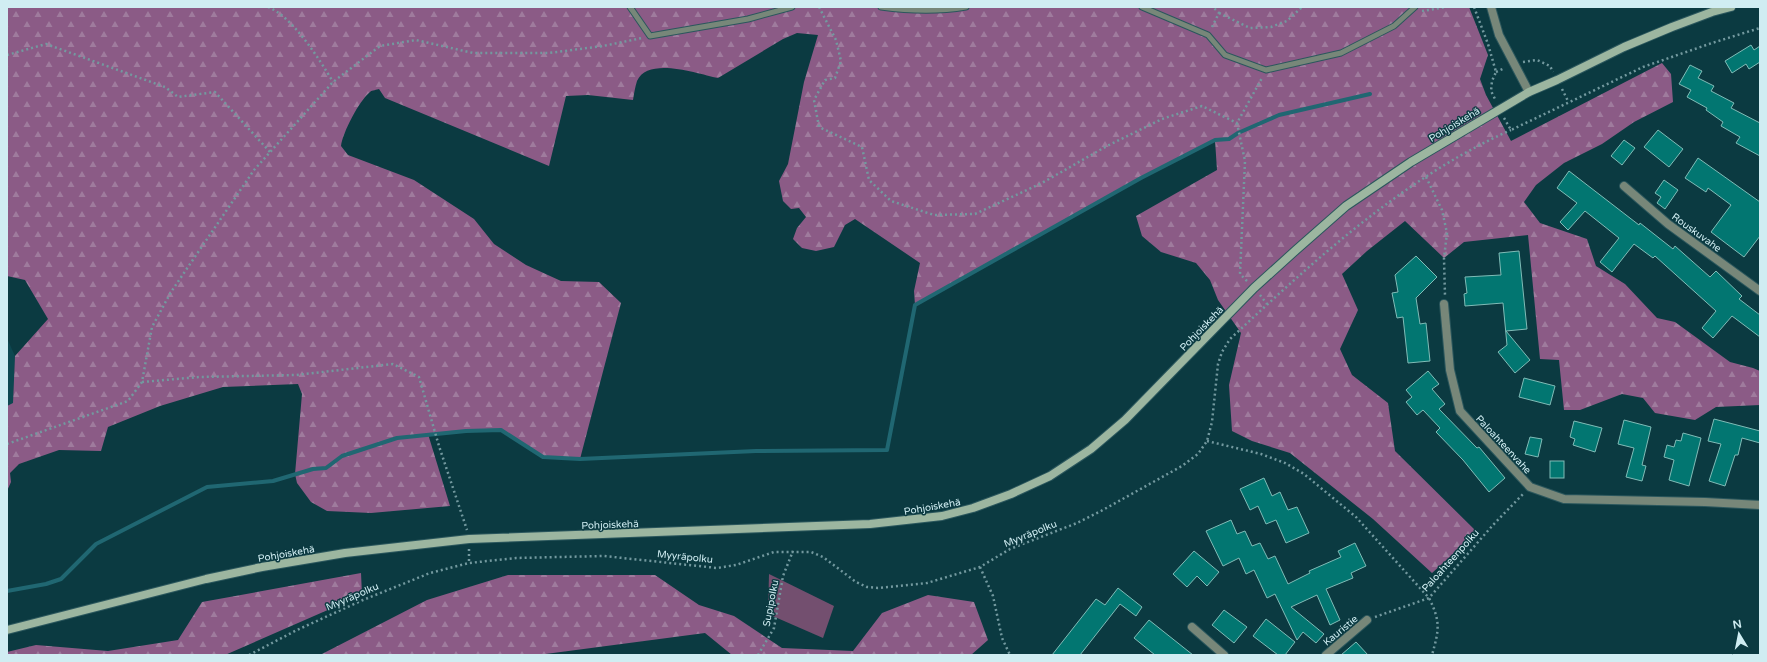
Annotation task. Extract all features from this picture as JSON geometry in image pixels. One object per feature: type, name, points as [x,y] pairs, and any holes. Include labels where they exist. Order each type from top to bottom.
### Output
[{"type":"main road","name":"Pohjoiskehä","points":[[7,630],[152,592],[262,567],[345,553],[469,539],[870,524],[942,516],[974,508],[1011,494],[1050,476],[1091,449],[1125,420],[1254,288],[1346,206],[1411,162],[1529,92],[1624,47],[1712,12],[1732,7]]},
{"type":"street","points":[[1491,7],[1499,35],[1529,92]]},
{"type":"street","name":"Rouskuvahe","points":[[1624,186],[1668,224],[1760,291]]},
{"type":"street","name":"Paloahteenvahe","points":[[1444,304],[1450,370],[1460,411],[1530,487],[1564,499],[1705,502],[1760,505]]},
{"type":"street","name":"Kauristie","points":[[1326,655],[1367,620]]},
{"type":"street","points":[[1192,628],[1224,655]]},
{"type":"lane","points":[[630,7],[650,36],[748,19],[792,7]]},
{"type":"lane","points":[[881,7],[904,10],[942,11],[966,7]]},
{"type":"lane","points":[[1142,7],[1208,35],[1225,55],[1266,70],[1341,52],[1394,26],[1415,7]]},
{"type":"path","points":[[268,7],[275,8],[291,25],[315,54],[333,82]]},
{"type":"path","points":[[819,7],[836,40],[842,61],[835,78],[825,80],[814,100],[819,127],[862,147],[869,180],[891,201],[934,215],[975,214],[1042,183],[1107,146],[1162,118],[1202,106],[1237,123]]},
{"type":"path","points":[[1213,7],[1218,13],[1250,28],[1271,27],[1287,21],[1302,7]]},
{"type":"path","points":[[1208,35],[1218,13]]},
{"type":"path","points":[[7,444],[128,401],[142,382],[152,327],[171,292],[254,170],[333,82],[380,46],[416,40],[473,53],[549,53],[603,46],[650,36]]},
{"type":"path","points":[[7,55],[46,44],[165,87],[178,97],[215,92],[270,152]]},
{"type":"path","points":[[1496,72],[1527,61],[1537,60],[1550,66],[1568,101]]},
{"type":"path","points":[[1266,70],[1237,123],[1245,161],[1240,274],[1267,304]]},
{"type":"path","points":[[1432,655],[1438,633],[1437,613],[1429,598],[1356,517],[1304,474],[1285,463],[1261,454],[1207,442],[1212,422],[1218,364],[1222,352],[1230,339],[1319,258],[1372,215],[1426,177],[1468,151],[1510,130]]},
{"type":"path","points":[[1426,177],[1442,210],[1448,233],[1444,258],[1444,304]]},
{"type":"path","points":[[142,382],[214,376],[296,375],[393,364],[419,377],[439,446],[464,518],[469,539],[469,563]]},
{"type":"path","name":"Myyräpolku","points":[[249,655],[297,630],[363,600],[430,573],[469,563],[516,558],[604,556],[717,568],[736,565],[774,552],[811,552],[823,557],[856,582],[867,587],[878,588],[927,583],[980,567],[1010,549],[1101,512],[1182,466],[1198,454],[1207,442]]},
{"type":"path","name":"Paloahteenpolku","points":[[1367,620],[1429,598],[1492,525],[1530,487]]},
{"type":"path","name":"Supipolku","points":[[758,655],[774,628],[783,576],[793,551]]},
{"type":"path","points":[[980,567],[993,596],[1002,638],[1010,655]]},
{"type":"shaded area","points":[[7,338],[15,356],[13,404],[7,406]]},
{"type":"shaded area","points":[[769,574],[834,606],[823,638],[768,614]]},
{"type":"green space","points":[[7,7],[1469,7],[1488,55],[1480,79],[1486,95],[1511,141],[1662,63],[1671,74],[1673,102],[1634,122],[1602,144],[1564,163],[1536,185],[1524,202],[1540,223],[1587,239],[1596,266],[1625,284],[1657,318],[1675,322],[1730,362],[1760,371],[1760,405],[1716,407],[1695,420],[1655,413],[1643,398],[1622,394],[1580,410],[1564,410],[1559,360],[1540,359],[1528,235],[1464,242],[1444,258],[1405,221],[1367,251],[1342,274],[1358,310],[1340,349],[1352,375],[1388,403],[1395,451],[1477,532],[1432,573],[1373,519],[1290,453],[1252,441],[1232,431],[1229,385],[1241,333],[1218,300],[1210,280],[1196,263],[1161,252],[1142,236],[1136,216],[1217,170],[1215,140],[1141,178],[915,305],[914,291],[920,263],[855,219],[845,225],[834,247],[816,251],[802,248],[793,239],[797,228],[806,217],[799,208],[791,209],[783,201],[779,181],[788,164],[804,82],[818,35],[797,33],[783,39],[718,78],[674,69],[651,69],[643,74],[637,81],[633,100],[588,95],[566,96],[549,166],[385,98],[379,89],[371,91],[366,96],[352,117],[341,146],[348,155],[414,180],[474,219],[494,244],[526,265],[561,281],[599,282],[621,303],[580,459],[543,457],[501,430],[428,434],[450,506],[371,513],[327,511],[311,502],[297,483],[295,474],[302,394],[298,384],[223,387],[160,406],[108,427],[101,451],[59,450],[19,464],[10,473],[11,482],[7,491],[7,406],[13,403],[15,356],[48,319],[25,280],[7,276]]},
{"type":"green space","points":[[361,573],[362,595],[225,655],[7,655],[7,652],[36,645],[108,651],[178,640],[202,602]]},
{"type":"green space","points":[[508,575],[655,575],[699,605],[734,616],[782,648],[853,651],[882,613],[928,595],[974,602],[988,640],[971,655],[732,655],[705,633],[538,655],[320,655],[427,600]]},
{"type":"building","points":[[1751,45],[1754,50],[1760,46],[1760,62],[1749,69],[1746,64],[1732,73],[1725,61]]},
{"type":"building","points":[[1690,65],[1702,71],[1698,78],[1714,86],[1711,91],[1734,103],[1731,108],[1760,123],[1760,156],[1736,143],[1740,137],[1721,126],[1723,122],[1706,110],[1707,108],[1687,97],[1691,90],[1679,84]]},
{"type":"building","points":[[1658,130],[1683,149],[1669,167],[1644,147]]},
{"type":"building","points":[[1624,140],[1635,148],[1622,165],[1611,156]]},
{"type":"building","points":[[1698,158],[1760,202],[1760,236],[1744,257],[1711,232],[1731,205],[1708,188],[1706,192],[1685,178]]},
{"type":"building","points":[[1569,171],[1639,225],[1640,223],[1673,249],[1675,246],[1710,277],[1716,271],[1742,296],[1739,299],[1760,315],[1760,337],[1732,316],[1713,338],[1702,328],[1716,311],[1655,256],[1653,258],[1634,244],[1612,272],[1600,262],[1619,238],[1585,211],[1568,230],[1560,222],[1577,203],[1557,188]]},
{"type":"building","points":[[1664,180],[1678,190],[1665,209],[1657,203],[1661,197],[1655,193]]},
{"type":"building","points":[[1519,251],[1527,329],[1506,331],[1530,360],[1515,373],[1498,352],[1507,345],[1503,303],[1465,306],[1464,294],[1467,293],[1465,277],[1501,275],[1499,253]]},
{"type":"building","points":[[1416,256],[1437,277],[1416,298],[1420,324],[1426,323],[1430,361],[1408,363],[1403,317],[1397,318],[1392,293],[1398,292],[1395,275]]},
{"type":"building","points":[[1428,371],[1439,384],[1432,389],[1445,404],[1439,409],[1477,448],[1479,447],[1505,478],[1489,492],[1463,460],[1436,432],[1440,428],[1423,410],[1417,415],[1406,402],[1412,397],[1406,390]]},
{"type":"building","points":[[1524,378],[1555,386],[1550,405],[1519,397]]},
{"type":"building","points":[[1714,419],[1760,431],[1760,443],[1742,438],[1738,455],[1735,455],[1725,486],[1709,481],[1721,444],[1708,441]]},
{"type":"building","points":[[1624,420],[1651,427],[1642,465],[1646,466],[1642,481],[1626,477],[1634,448],[1618,444]]},
{"type":"building","points":[[1574,421],[1602,428],[1595,452],[1573,445],[1575,439],[1570,437]]},
{"type":"building","points":[[1683,433],[1701,438],[1689,486],[1669,480],[1674,460],[1664,457],[1667,445],[1674,447],[1676,440],[1681,441]]},
{"type":"building","points":[[1530,437],[1542,439],[1538,457],[1525,454]]},
{"type":"building","points":[[1550,461],[1564,461],[1564,478],[1550,478]]},
{"type":"building","points":[[1264,478],[1272,496],[1280,492],[1288,510],[1297,507],[1309,533],[1286,543],[1276,520],[1266,524],[1258,506],[1250,510],[1240,489]]},
{"type":"building","points":[[1231,520],[1237,534],[1245,531],[1252,546],[1260,543],[1268,559],[1275,556],[1288,584],[1310,573],[1309,571],[1341,557],[1338,551],[1355,543],[1366,566],[1351,573],[1353,578],[1326,589],[1340,620],[1330,625],[1317,595],[1291,607],[1324,634],[1316,643],[1303,632],[1297,640],[1275,594],[1267,598],[1254,570],[1246,574],[1239,558],[1223,566],[1206,531]]},
{"type":"building","points":[[1194,551],[1219,572],[1207,586],[1197,576],[1187,587],[1173,574]]},
{"type":"building","points":[[1118,588],[1142,607],[1136,616],[1120,604],[1080,655],[1052,655],[1096,599],[1105,605]]},
{"type":"building","points":[[1224,610],[1247,627],[1234,643],[1212,625]]},
{"type":"building","points":[[1266,619],[1295,642],[1285,655],[1278,655],[1253,636]]},
{"type":"building","points":[[1149,620],[1193,655],[1155,655],[1134,638]]},
{"type":"building","points":[[1356,642],[1368,655],[1341,655]]},
{"type":"waterway","points":[[7,591],[46,584],[61,579],[96,544],[207,487],[273,481],[313,469],[326,468],[342,456],[397,438],[466,431],[501,430],[543,457],[580,459],[756,451],[887,450],[915,305],[1141,178],[1215,140],[1229,139],[1238,133],[1279,115],[1370,94]]}]
